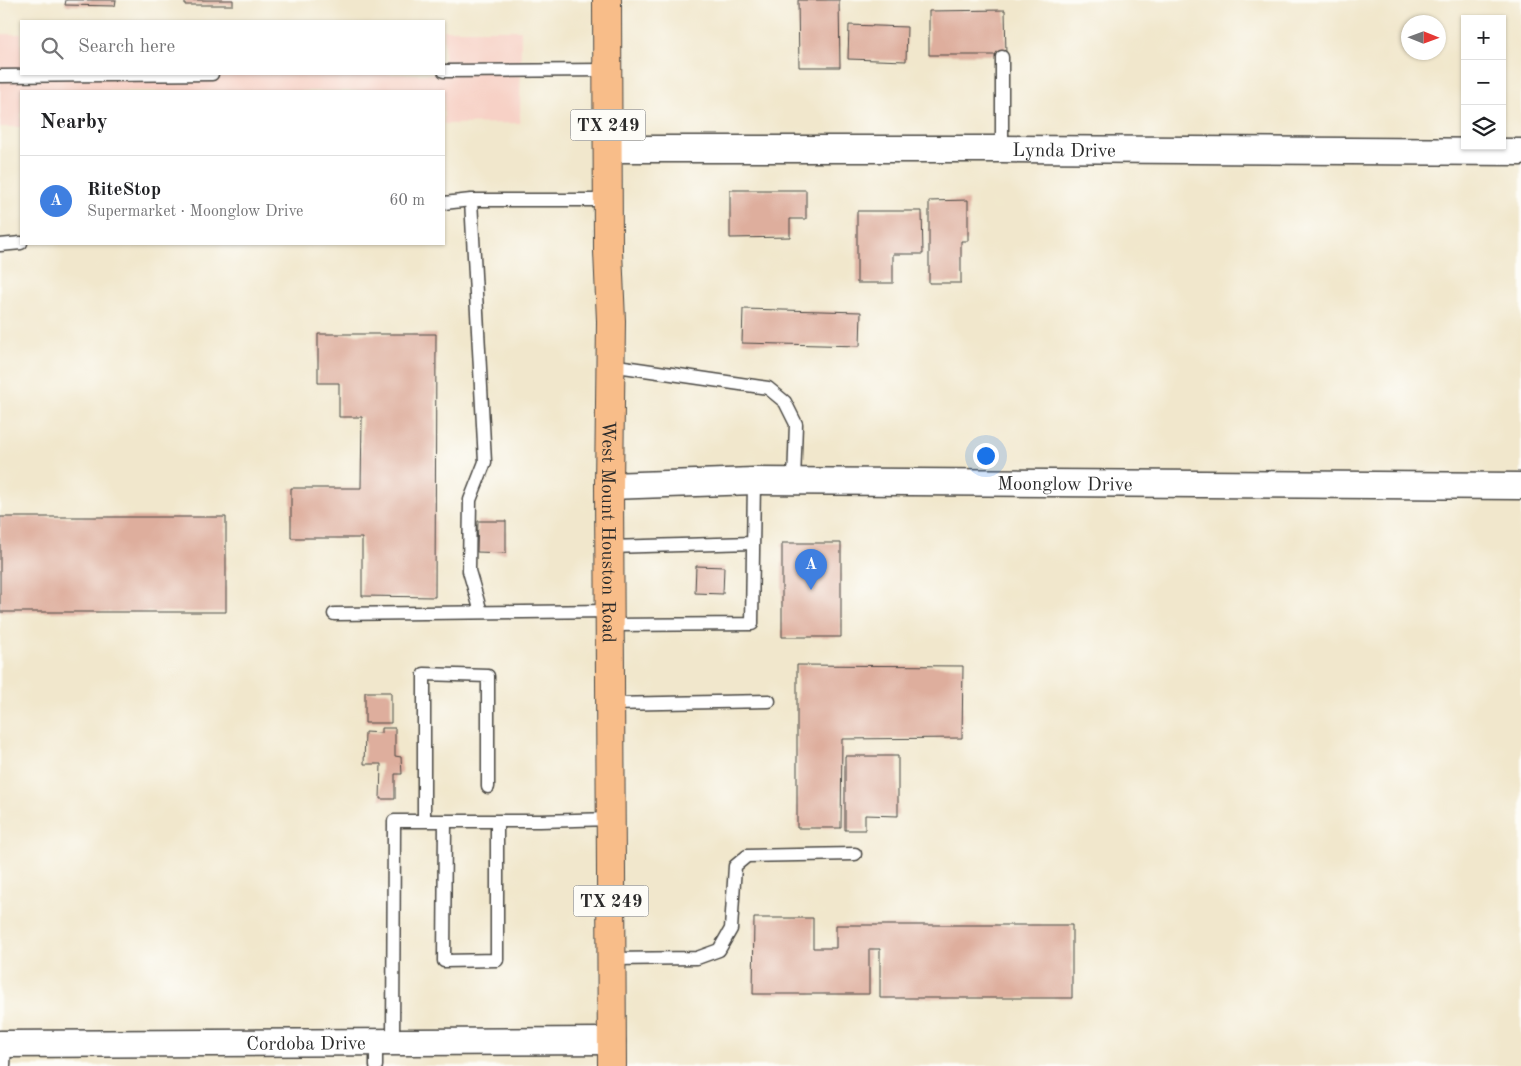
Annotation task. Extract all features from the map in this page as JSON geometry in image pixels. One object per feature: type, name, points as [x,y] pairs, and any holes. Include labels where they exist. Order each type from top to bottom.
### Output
[{"type":"main road","name":"West Mount Houston Road","points":[[607,0],[612,1054]]},
{"type":"street","name":"Lynda Drive","points":[[608,149],[1521,152]]},
{"type":"street","name":"Moonglow Drive","points":[[609,486],[754,481],[1521,486]]},
{"type":"street","name":"Cordoba Drive","points":[[3,1051],[382,1050],[612,1054]]},
{"type":"lane","points":[[1002,57],[1002,149]]},
{"type":"lane","points":[[445,71],[607,70]]},
{"type":"lane","points":[[0,76],[106,75]]},
{"type":"lane","points":[[471,200],[486,462],[470,500],[469,570],[481,612]]},
{"type":"lane","points":[[445,202],[471,200],[608,200]]},
{"type":"lane","points":[[0,245],[20,243]]},
{"type":"lane","points":[[610,365],[768,388],[785,402],[796,424],[794,482]]},
{"type":"lane","points":[[334,614],[481,612],[752,624],[754,481]]},
{"type":"lane","points":[[609,547],[753,543]]},
{"type":"lane","points":[[424,821],[424,674],[488,676],[488,787]]},
{"type":"lane","points":[[610,704],[768,701]]},
{"type":"lane","points":[[382,1050],[394,821],[610,819]]},
{"type":"lane","points":[[445,821],[444,961],[497,960],[497,821]]},
{"type":"lane","points":[[612,959],[697,958],[719,950],[731,929],[735,866],[747,856],[854,854]]},
{"type":"shaded area","points":[[445,30],[521,30],[520,123],[445,124],[445,90],[20,90],[20,127],[0,127],[0,34],[20,34],[20,75],[445,75]]},
{"type":"building","points":[[66,0],[116,0],[115,6],[65,5]]},
{"type":"building","points":[[185,0],[233,0],[233,5],[185,5]]},
{"type":"building","points":[[798,0],[839,0],[840,67],[799,67]]},
{"type":"building","points":[[1005,10],[1006,55],[929,55],[929,11]]},
{"type":"building","points":[[849,25],[907,27],[906,61],[848,59]]},
{"type":"building","points":[[730,190],[806,190],[806,219],[790,219],[790,237],[730,238]]},
{"type":"building","points":[[968,200],[968,241],[961,241],[961,283],[929,283],[929,201]]},
{"type":"building","points":[[857,211],[922,211],[923,254],[893,254],[893,283],[857,283]]},
{"type":"building","points":[[743,309],[861,312],[860,346],[742,343]]},
{"type":"building","points":[[318,334],[436,334],[435,597],[362,596],[362,538],[291,538],[291,488],[361,488],[362,417],[339,417],[339,383],[318,383]]},
{"type":"building","points":[[0,517],[226,517],[226,612],[0,612]]},
{"type":"building","points":[[478,521],[506,521],[506,553],[477,552]]},
{"type":"building","points":[[782,543],[841,543],[841,637],[782,637]]},
{"type":"building","points":[[696,566],[724,567],[723,594],[695,593]]},
{"type":"building","points":[[797,665],[963,666],[962,738],[842,739],[841,828],[797,828]]},
{"type":"building","points":[[365,692],[391,692],[391,723],[365,723]]},
{"type":"building","points":[[381,728],[395,728],[395,756],[401,757],[402,774],[395,774],[395,799],[380,799],[381,764],[364,764],[365,732],[381,733]]},
{"type":"building","points":[[845,756],[898,756],[898,816],[865,815],[865,830],[845,830]]},
{"type":"building","points":[[754,918],[813,918],[813,948],[836,948],[836,925],[1072,925],[1072,998],[880,998],[880,949],[869,949],[869,994],[753,994]]},
{"type":"place","name":"RiteStop","points":[[811,590]]}]
